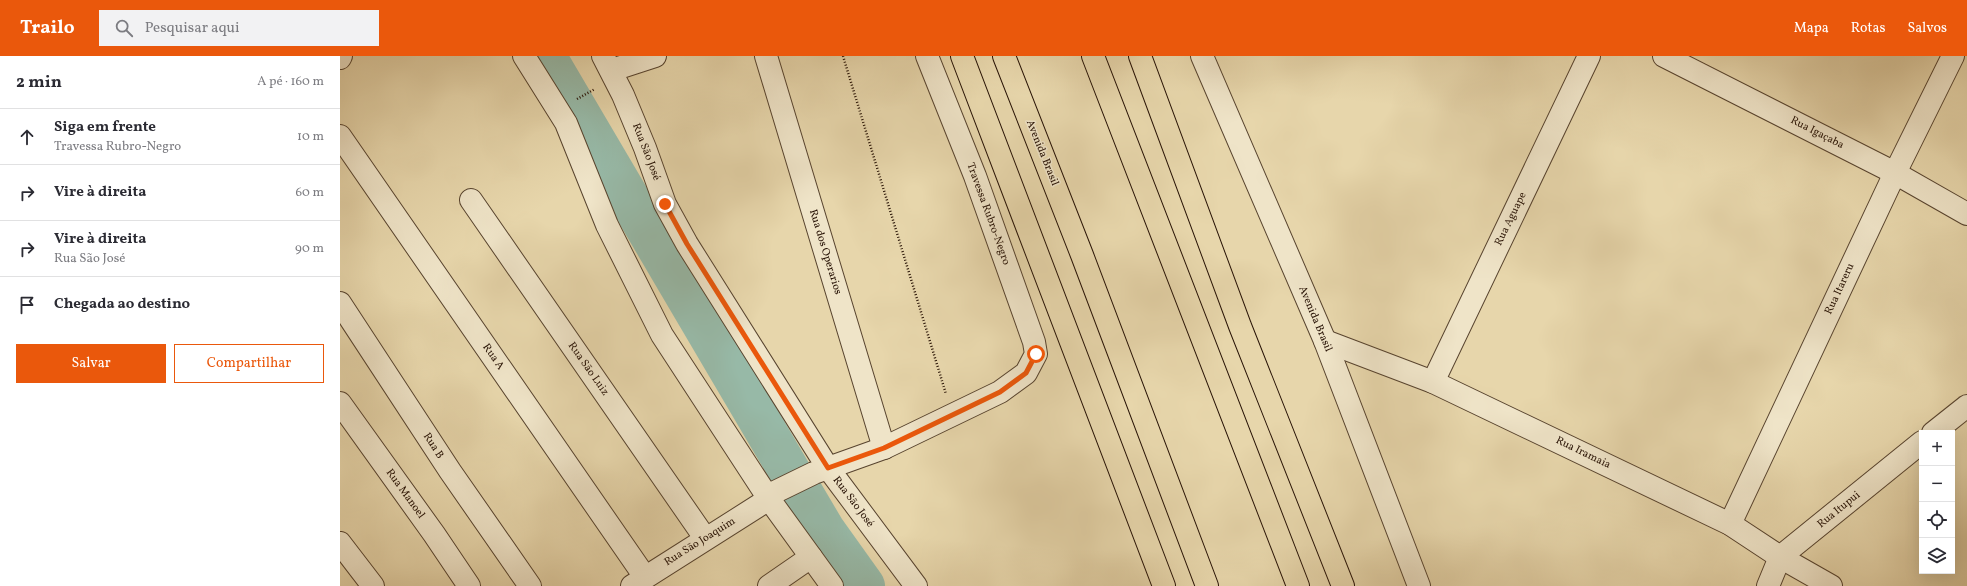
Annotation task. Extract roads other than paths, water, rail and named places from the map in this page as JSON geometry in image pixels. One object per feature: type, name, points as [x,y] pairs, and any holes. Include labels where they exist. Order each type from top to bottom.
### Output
[{"type":"highway","points":[[962,56],[1164,586]]},
{"type":"highway","name":"Avenida Brasil","points":[[1004,56],[1082,255],[1207,586]]},
{"type":"highway","points":[[1093,56],[1298,586]]},
{"type":"highway","points":[[1140,56],[1240,326],[1343,586]]},
{"type":"street","points":[[524,56],[566,123],[607,224],[662,335],[772,495],[832,586]]},
{"type":"street","points":[[605,71],[655,56]]},
{"type":"street","name":"Rua dos Operarios","points":[[766,56],[884,448]]},
{"type":"street","name":"Travessa Rubro-Negro","points":[[927,56],[975,176],[1034,342],[1036,354],[1026,373]]},
{"type":"street","name":"Avenida Brasil","points":[[1202,56],[1325,341],[1419,586]]},
{"type":"street","name":"Rua Aguape","points":[[1433,382],[1589,56]]},
{"type":"street","name":"Rua Igaçaba","points":[[1664,56],[1895,172],[1967,214]]},
{"type":"street","name":"Rua Itareru","points":[[1730,524],[1895,172],[1953,56]]},
{"type":"street","name":"Rua São José","points":[[605,71],[645,148],[665,204],[687,244],[821,470],[916,586]]},
{"type":"street","name":"Rua A","points":[[340,136],[639,582]]},
{"type":"street","name":"Rua São Luiz","points":[[471,200],[705,538]]},
{"type":"street","name":"Rua B","points":[[340,304],[450,471],[530,586]]},
{"type":"street","name":"Rua Iramaia","points":[[1325,341],[1433,382],[1730,524],[1780,557],[1831,586]]},
{"type":"street","name":"Rua São Joaquim","points":[[639,582],[772,495],[821,470],[884,448],[953,416],[1000,392],[1026,373]]},
{"type":"street","name":"Rua Manoel","points":[[340,402],[469,586]]},
{"type":"street","points":[[1937,430],[1967,406]]},
{"type":"street","name":"Rua Itupui","points":[[1768,586],[1780,557],[1919,444]]},
{"type":"street","points":[[340,543],[373,586]]},
{"type":"street","points":[[769,586],[812,557]]},
{"type":"waterway","points":[[545,56],[824,530],[864,586]]}]
